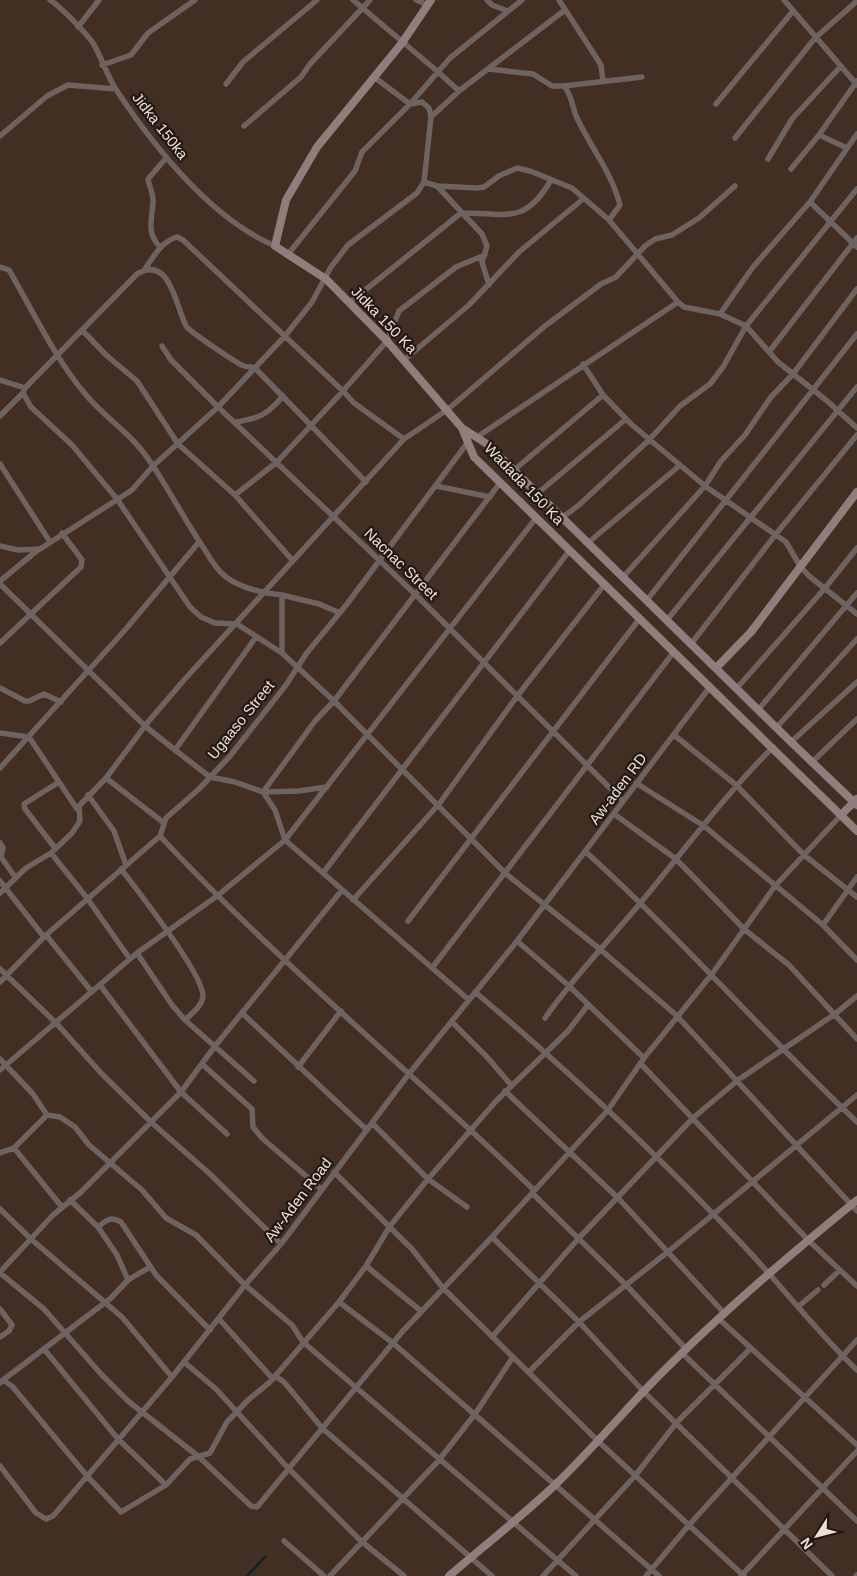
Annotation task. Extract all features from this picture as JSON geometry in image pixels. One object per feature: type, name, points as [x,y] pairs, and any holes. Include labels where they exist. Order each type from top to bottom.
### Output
[{"type":"street","name":"Jidka 150ka","points":[[50,0],[92,43],[116,89],[166,158],[229,218],[260,239],[275,246]]},
{"type":"street","points":[[78,27],[99,0]]},
{"type":"street","points":[[102,64],[131,55],[148,33],[195,0]]},
{"type":"street","points":[[226,84],[243,62],[317,0]]},
{"type":"street","points":[[353,0],[402,43],[437,70],[459,91]]},
{"type":"street","points":[[244,126],[301,77],[310,64],[363,10],[370,0]]},
{"type":"street","points":[[275,246],[286,200],[317,146],[402,43],[430,2],[416,0]]},
{"type":"street","points":[[487,0],[492,6],[508,11]]},
{"type":"street","points":[[289,253],[355,171],[362,152],[410,104],[437,70],[522,0]]},
{"type":"street","points":[[559,0],[601,65],[603,81]]},
{"type":"street","points":[[784,0],[814,38],[856,83],[819,135],[791,169]]},
{"type":"street","points":[[735,138],[814,38],[857,1]]},
{"type":"street","points":[[431,117],[459,91],[564,10]]},
{"type":"street","points":[[716,104],[793,11]]},
{"type":"street","points":[[768,159],[792,119],[841,66]]},
{"type":"street","points":[[489,69],[533,74],[552,86],[642,77]]},
{"type":"street","points":[[328,786],[298,791],[263,792],[235,782],[210,777],[145,726],[32,616],[0,582],[62,533],[132,490],[153,466],[218,407],[285,336],[312,302],[332,267],[348,245],[360,234],[394,212],[417,193],[424,182],[431,117],[429,108],[422,102],[410,104],[374,77]]},
{"type":"street","points":[[0,136],[47,96],[68,85],[116,89]]},
{"type":"street","points":[[564,86],[569,91],[573,109],[580,124],[615,185],[620,205],[609,220]]},
{"type":"street","points":[[720,314],[753,267],[810,202],[857,134]]},
{"type":"street","points":[[819,135],[847,148]]},
{"type":"street","points":[[160,247],[152,240],[150,227],[154,200],[148,179],[166,158]]},
{"type":"street","points":[[424,182],[437,186],[484,187],[499,176],[517,168],[572,188],[609,220],[678,302],[684,307],[720,314],[746,326],[778,362],[813,389],[857,428]]},
{"type":"street","points":[[349,303],[462,212],[510,215],[522,212],[533,206],[551,180]]},
{"type":"street","points":[[437,186],[482,234],[487,246],[482,262],[489,285]]},
{"type":"street","points":[[77,809],[88,795],[106,778],[145,726],[404,440],[447,410],[546,326],[601,284],[616,277],[655,239],[672,235],[699,218],[735,186]]},
{"type":"street","points":[[563,517],[650,440],[680,406],[710,384],[723,367],[746,326],[857,189]]},
{"type":"street","points":[[404,360],[489,285],[519,252],[583,198]]},
{"type":"street","points":[[769,352],[856,243],[810,202]]},
{"type":"street","points":[[0,416],[56,356],[137,274],[145,269],[160,247],[170,240],[177,238],[183,240],[344,391],[354,403],[404,440]]},
{"type":"street","name":"Jidka 150 Ka","points":[[275,246],[289,253],[326,279],[387,341],[462,428]]},
{"type":"street","points":[[235,495],[277,462],[344,391],[387,341],[399,311],[456,267],[485,255]]},
{"type":"street","points":[[0,267],[9,270],[56,356],[99,410],[135,439],[199,542],[225,576],[242,586],[264,593],[282,595],[319,604],[340,612]]},
{"type":"street","points":[[145,269],[158,271],[166,276],[187,327],[193,334],[213,344],[245,366],[255,368],[366,482]]},
{"type":"street","points":[[624,576],[705,486],[721,461],[745,434],[771,397],[793,374],[857,289]]},
{"type":"street","points":[[477,437],[678,302]]},
{"type":"street","points":[[82,330],[106,355],[137,381],[178,444],[235,495],[293,561]]},
{"type":"street","points":[[647,600],[857,334]]},
{"type":"street","name":"Nacnac Street","points":[[162,346],[171,360],[218,407],[236,422],[416,595],[623,801]]},
{"type":"street","points":[[583,364],[603,395],[626,419],[679,466],[705,486],[786,542],[800,566],[857,614]]},
{"type":"street","points":[[0,380],[24,391],[31,408],[72,445],[117,499],[190,607],[201,617],[215,623],[237,624],[282,653],[439,804],[505,872],[546,904],[676,1015],[738,1080],[796,1146],[855,1205],[808,1240],[722,1316],[644,1392],[599,1442],[556,1484],[513,1523],[449,1576]]},
{"type":"street","points":[[667,620],[857,387]]},
{"type":"street","points":[[514,470],[603,395]]},
{"type":"street","points":[[236,422],[260,418],[273,408],[282,396]]},
{"type":"street","points":[[538,493],[626,419]]},
{"type":"street","name":"Wadada 150 Ka","points":[[462,428],[487,444],[624,576],[790,742],[856,802]]},
{"type":"street","name":"Wadada 150 Ka","points":[[462,428],[474,457],[857,831]]},
{"type":"street","points":[[691,644],[776,534],[857,435]]},
{"type":"street","name":"Ugaaso Street","points":[[160,836],[164,823],[171,812],[230,756],[468,442]]},
{"type":"street","points":[[0,464],[50,542]]},
{"type":"street","points":[[589,542],[679,466]]},
{"type":"street","points":[[263,792],[315,721],[334,701],[500,483]]},
{"type":"street","points":[[436,486],[490,497]]},
{"type":"street","points":[[716,668],[751,632],[857,492]]},
{"type":"street","points":[[0,1070],[57,1024],[137,953],[216,896],[285,840],[368,736],[536,518]]},
{"type":"street","points":[[0,644],[32,616],[81,567],[82,560],[62,533]]},
{"type":"street","points":[[0,768],[61,702],[199,542]]},
{"type":"street","points":[[0,546],[18,550],[40,549]]},
{"type":"street","points":[[737,688],[825,588],[857,548]]},
{"type":"street","points":[[323,873],[570,550]]},
{"type":"street","points":[[353,900],[439,804],[518,695],[604,585]]},
{"type":"street","points":[[758,710],[857,593]]},
{"type":"street","points":[[282,595],[282,653]]},
{"type":"street","points":[[408,921],[552,730],[640,618]]},
{"type":"street","points":[[175,750],[256,637]]},
{"type":"street","points":[[776,728],[857,639]]},
{"type":"street","points":[[432,968],[673,653]]},
{"type":"street","points":[[790,742],[857,682]]},
{"type":"street","points":[[0,688],[24,700],[29,701],[44,694],[61,702]]},
{"type":"street","name":"Aw-aden RD","points":[[546,904],[709,688]]},
{"type":"street","points":[[811,762],[857,719]]},
{"type":"street","points":[[0,733],[29,737],[77,809],[80,821],[77,827],[53,851],[15,877],[0,893]]},
{"type":"street","points":[[674,735],[736,785],[804,855],[857,897]]},
{"type":"street","points":[[545,1018],[568,985],[642,902],[736,785],[773,747]]},
{"type":"street","points":[[106,778],[164,823]]},
{"type":"street","points":[[59,782],[24,804],[24,809],[130,959]]},
{"type":"street","points":[[636,783],[704,826],[823,925],[857,960]]},
{"type":"street","points":[[263,792],[275,810],[285,840],[469,1000]]},
{"type":"street","points":[[88,795],[114,831],[126,865]]},
{"type":"street","points":[[342,890],[215,1046],[181,1092],[110,1164],[62,1207],[0,1272],[44,1309],[101,1374],[143,1412],[199,1457],[251,1506],[257,1507],[393,1342],[608,1110],[676,1015],[712,974],[775,886],[841,815],[856,802]]},
{"type":"street","points":[[614,814],[676,859],[744,929],[789,965],[857,1039]]},
{"type":"street","points":[[0,982],[45,936],[160,836],[216,896],[408,1075],[471,1129],[578,1239],[626,1285],[714,1384],[857,1520]]},
{"type":"street","points":[[0,843],[3,848],[1,857],[15,877]]},
{"type":"street","points":[[586,852],[642,902],[782,1049],[857,1122]]},
{"type":"street","points":[[121,869],[167,930],[200,986],[203,997],[200,1005],[185,1020]]},
{"type":"street","points":[[823,925],[857,877]]},
{"type":"street","points":[[0,881],[92,992]]},
{"type":"street","name":"Aw-Aden Road","points":[[0,1466],[36,1513],[46,1519],[62,1504],[143,1412],[245,1285],[281,1244],[408,1075],[546,904]]},
{"type":"street","points":[[518,941],[588,1005],[808,1240],[857,1286]]},
{"type":"street","points":[[137,953],[185,1020],[254,1081]]},
{"type":"street","points":[[0,969],[57,1024],[101,1073],[152,1123],[210,1174],[281,1244]]},
{"type":"street","points":[[100,985],[181,1092],[227,1134]]},
{"type":"street","points":[[475,992],[545,1051],[658,1158],[770,1274],[843,1357],[857,1370]]},
{"type":"street","points":[[492,1337],[578,1239],[658,1158],[693,1118],[738,1080],[857,996]]},
{"type":"street","points":[[150,1267],[128,1280],[105,1302],[2,1381],[12,1386],[87,1476],[121,1512],[166,1485],[190,1459],[210,1453],[222,1428],[274,1377],[339,1302],[366,1266],[390,1226],[428,1179],[505,1091],[568,1031],[588,1005]]},
{"type":"street","points":[[298,1067],[341,1011]]},
{"type":"street","points":[[242,1013],[367,1130]]},
{"type":"street","points":[[452,1022],[487,1057],[511,1085]]},
{"type":"street","points":[[0,1059],[32,1094],[47,1115],[60,1117],[74,1127],[110,1164],[142,1190],[166,1218],[196,1235],[245,1285],[292,1325],[303,1342],[576,1576]]},
{"type":"street","points":[[202,1064],[252,1109],[253,1127],[262,1138],[321,1189]]},
{"type":"street","points":[[505,1091],[618,1198],[669,1251],[750,1349],[857,1445]]},
{"type":"street","points":[[529,1372],[579,1322],[669,1251],[857,1095]]},
{"type":"street","points":[[0,1153],[14,1148],[47,1115]]},
{"type":"street","points":[[372,1123],[428,1179],[467,1207]]},
{"type":"street","points":[[14,1148],[62,1207]]},
{"type":"street","points":[[334,1172],[412,1249],[443,1288],[634,1477],[743,1575],[857,1451]]},
{"type":"street","points":[[70,1200],[98,1227],[117,1255],[128,1280]]},
{"type":"street","points":[[0,1209],[31,1239],[122,1317],[172,1377]]},
{"type":"street","points":[[98,1227],[108,1219],[114,1218],[121,1222],[150,1267],[210,1330]]},
{"type":"street","points":[[492,1237],[579,1322],[644,1392],[832,1576]]},
{"type":"street","points":[[366,1266],[421,1311]]},
{"type":"street","points":[[824,1285],[840,1270]]},
{"type":"street","points":[[799,1306],[818,1290]]},
{"type":"street","points":[[339,1302],[393,1342],[659,1576]]},
{"type":"street","points":[[0,1309],[12,1325],[9,1331],[0,1338]]},
{"type":"street","points":[[219,1319],[274,1377],[284,1382],[322,1428],[492,1576]]},
{"type":"street","points":[[646,1576],[689,1525],[857,1340]]},
{"type":"street","points":[[44,1349],[118,1439],[166,1485]]},
{"type":"street","points":[[543,1576],[594,1518],[634,1477],[676,1422],[750,1349]]},
{"type":"street","points":[[330,1576],[401,1498],[439,1460],[475,1414],[513,1357]]},
{"type":"street","points":[[184,1362],[237,1412],[288,1468],[361,1541],[404,1576]]},
{"type":"street","points":[[284,1541],[324,1576]]},
{"type":"waterway","points":[[247,1576],[265,1557]]}]
